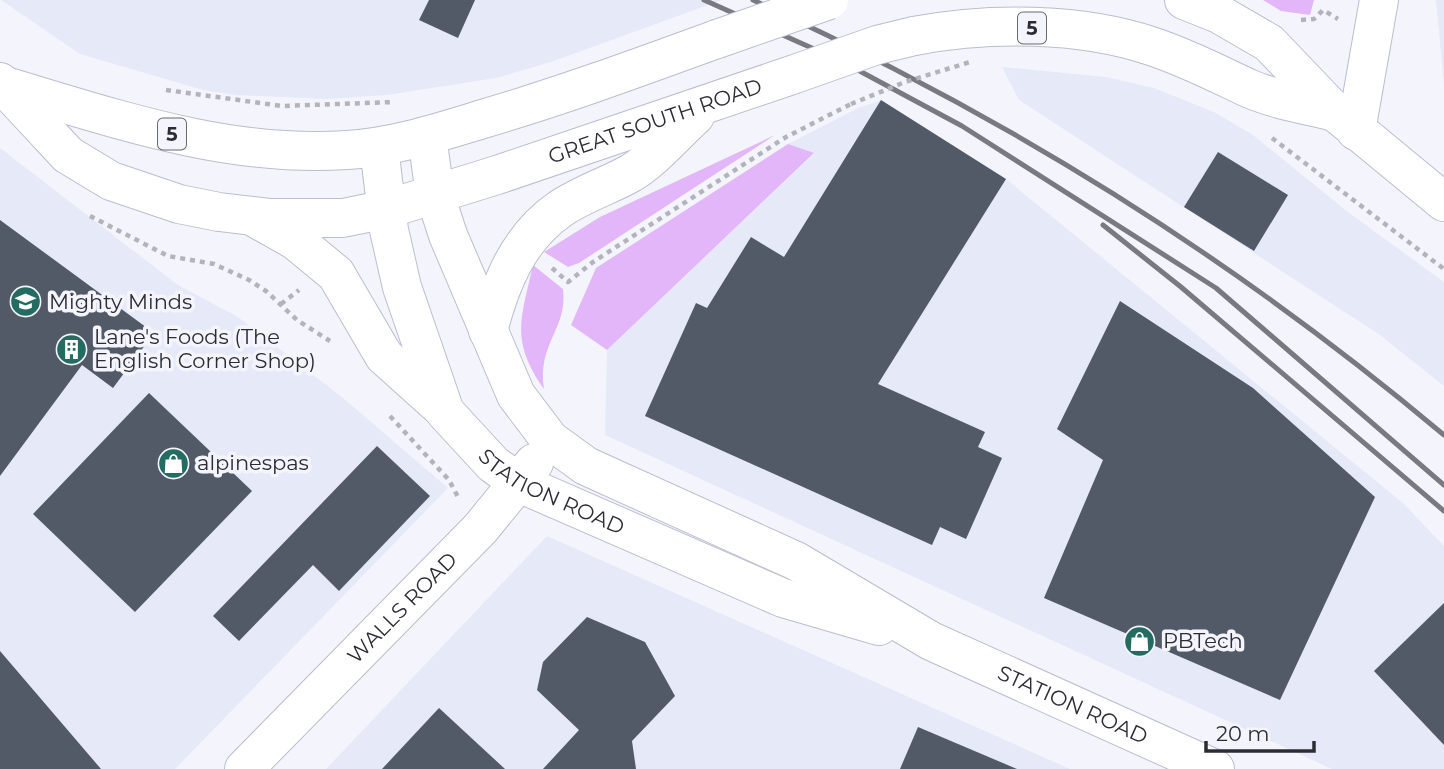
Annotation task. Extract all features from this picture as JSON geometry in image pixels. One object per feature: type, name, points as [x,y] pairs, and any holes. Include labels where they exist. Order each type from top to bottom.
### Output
[{"type":"main road","name":"GREAT SOUTH ROAD","points":[[3,84],[117,120],[199,140],[306,150],[379,147],[427,136],[556,97],[829,0]]},
{"type":"main road","name":"GREAT SOUTH ROAD","points":[[1184,0],[1219,14],[1269,43],[1346,122],[1444,202]]},
{"type":"main road","points":[[1346,122],[1378,0]]},
{"type":"main road","name":"GREAT SOUTH ROAD","points":[[3,84],[68,155],[111,181],[179,204],[250,216],[343,218],[387,209],[707,105],[877,45],[914,36],[990,26],[1097,34],[1149,45],[1214,70],[1250,89],[1346,122]]},
{"type":"main road","points":[[488,331],[507,274],[530,236],[559,210],[633,172],[707,105]]},
{"type":"main road","name":"STATION ROAD","points":[[427,136],[440,216],[516,394],[550,440],[586,466],[796,561],[931,641],[1215,769]]},
{"type":"main road","name":"STATION ROAD","points":[[379,147],[387,209],[402,287],[445,412],[494,464],[519,483],[783,598],[931,641]]},
{"type":"main road","points":[[250,216],[296,241],[337,274],[384,356],[445,412]]},
{"type":"main road","name":"WALLS ROAD","points":[[244,769],[480,528],[519,483],[550,440]]},
{"type":"path","points":[[549,266],[568,282],[593,262],[786,137],[851,104],[905,82],[982,60]]},
{"type":"path","points":[[154,88],[282,106],[355,106],[404,101]]},
{"type":"path","points":[[1265,132],[1444,269]]},
{"type":"path","points":[[82,210],[168,256],[214,264],[232,271],[266,291],[297,320],[338,346]]},
{"type":"path","points":[[281,304],[307,284]]},
{"type":"path","points":[[383,408],[449,480],[457,497]]},
{"type":"shaded area","points":[[1,0],[722,0],[551,62],[496,78],[387,95],[326,99],[235,95],[203,90],[80,54]]},
{"type":"shaded area","points":[[1263,0],[1314,0],[1310,15],[1281,11]]},
{"type":"shaded area","points":[[1436,0],[1444,0],[1444,86]]},
{"type":"shaded area","points":[[1002,67],[1106,77],[1154,88],[1214,112],[1253,135],[1348,212],[1444,282],[1444,386],[1380,335],[1019,100]]},
{"type":"shaded area","points":[[881,100],[1006,179],[1404,504],[1444,546],[1444,769],[1332,769],[605,435],[607,350],[814,154],[788,144],[858,108]]},
{"type":"shaded area","points":[[775,135],[579,263],[568,267],[544,252],[600,217]]},
{"type":"shaded area","points":[[788,144],[814,153],[607,350],[571,325],[596,268]]},
{"type":"shaded area","points":[[0,148],[178,285],[238,317],[342,397],[448,488],[175,769],[0,769]]},
{"type":"shaded area","points":[[533,265],[563,289],[561,315],[545,360],[544,389],[533,372],[522,342],[522,315]]},
{"type":"shaded area","points":[[547,536],[1070,769],[326,769]]},
{"type":"building","points":[[429,0],[475,0],[458,38],[419,20]]},
{"type":"building","points":[[881,100],[1006,179],[878,384],[985,432],[978,447],[1002,458],[966,539],[940,527],[932,545],[645,416],[696,303],[707,308],[751,237],[784,257]]},
{"type":"building","points":[[1218,152],[1288,195],[1254,251],[1184,207]]},
{"type":"building","name":"Lane's Foods (The English Corner Shop)","points":[[0,220],[154,333],[113,388],[82,365],[0,476]]},
{"type":"building","points":[[1120,301],[1253,388],[1375,497],[1280,700],[1044,598],[1103,460],[1057,429]]},
{"type":"building","points":[[149,393],[252,491],[135,612],[33,514]]},
{"type":"building","points":[[377,446],[430,496],[339,591],[313,565],[239,641],[213,616]]},
{"type":"building","points":[[1444,603],[1444,745],[1374,671]]},
{"type":"building","points":[[587,617],[645,642],[675,696],[632,741],[636,769],[543,769],[579,730],[537,690],[543,662]]},
{"type":"building","points":[[0,651],[101,769],[0,769]]},
{"type":"building","points":[[439,708],[505,769],[382,769]]},
{"type":"building","points":[[918,727],[1017,769],[900,769]]},
{"type":"railway","points":[[704,0],[841,61],[962,126],[1216,288],[1444,485]]},
{"type":"railway","points":[[753,0],[938,92],[1027,141],[1114,194],[1282,308],[1444,435]]},
{"type":"railway","points":[[1103,225],[1181,287],[1444,511]]},
{"type":"place","name":"Mighty Minds","points":[[26,302]]},
{"type":"place","name":"Lane's Foods (The English Corner Shop)","points":[[71,349]]},
{"type":"place","name":"alpinespas","points":[[174,463]]},
{"type":"place","name":"PBTech","points":[[1140,641]]}]
